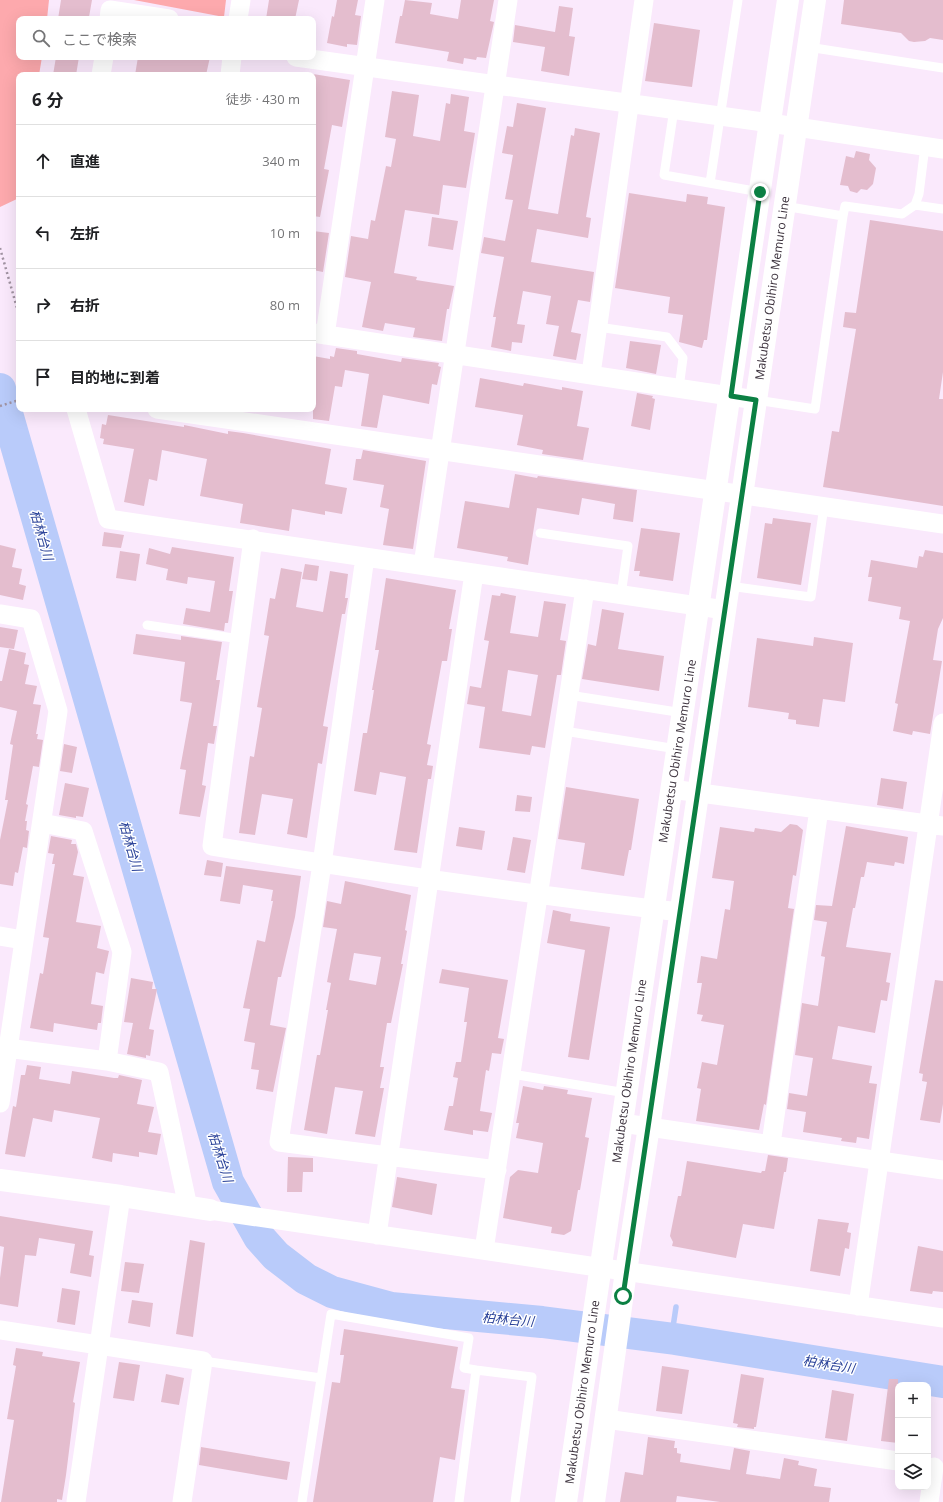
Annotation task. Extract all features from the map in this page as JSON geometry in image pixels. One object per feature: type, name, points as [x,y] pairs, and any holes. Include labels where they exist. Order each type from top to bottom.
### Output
[{"type":"main road","name":"Makubetsu Obihiro Memuro Line","points":[[566,1502],[653,909],[731,396],[788,0]]},
{"type":"main road","name":"Makubetsu Obihiro Memuro Line","points":[[594,1502],[626,1271],[649,1127],[815,0]]},
{"type":"main road","points":[[0,1180],[121,1196],[210,1210]]},
{"type":"street","points":[[238,16],[241,0]]},
{"type":"street","points":[[376,0],[366,67],[319,334],[756,400]]},
{"type":"street","points":[[423,565],[508,0]]},
{"type":"street","points":[[591,374],[644,0]]},
{"type":"street","points":[[109,16],[110,10],[149,16]]},
{"type":"street","points":[[102,72],[104,60]]},
{"type":"street","points":[[230,72],[232,60]]},
{"type":"street","points":[[316,60],[770,122],[934,148]]},
{"type":"street","points":[[77,412],[108,519],[725,610]]},
{"type":"street","points":[[177,412],[440,452],[717,490],[943,524]]},
{"type":"street","points":[[253,540],[212,846],[322,864],[539,895],[680,912]]},
{"type":"street","points":[[365,557],[322,864],[279,1142],[497,1170]]},
{"type":"street","points":[[377,1235],[474,573]]},
{"type":"street","points":[[484,1250],[585,590]]},
{"type":"street","points":[[0,614],[31,619],[58,711],[0,1103]]},
{"type":"street","points":[[858,1306],[878,1160],[936,825],[943,723]]},
{"type":"street","points":[[671,789],[936,825]]},
{"type":"street","points":[[771,1144],[819,809]]},
{"type":"street","points":[[42,823],[84,831],[122,952],[107,1061]]},
{"type":"street","points":[[0,936],[23,940]]},
{"type":"street","points":[[7,1048],[107,1061],[159,1072],[188,1207]]},
{"type":"street","points":[[622,1123],[943,1170]]},
{"type":"street","points":[[76,1502],[121,1196]]},
{"type":"street","points":[[210,1210],[943,1318]]},
{"type":"street","points":[[0,1330],[203,1361],[182,1502]]},
{"type":"street","points":[[606,1419],[895,1461]]},
{"type":"street","points":[[929,1502],[935,1467]]},
{"type":"lane","points":[[710,183],[738,0]]},
{"type":"lane","points":[[808,47],[943,68]]},
{"type":"lane","points":[[674,109],[664,175],[760,192]]},
{"type":"lane","points":[[756,400],[815,409],[845,206],[902,214],[915,205],[934,148]]},
{"type":"lane","points":[[915,205],[943,209]]},
{"type":"lane","points":[[784,206],[843,216]]},
{"type":"lane","points":[[598,327],[667,337],[683,358],[678,388]]},
{"type":"lane","points":[[729,586],[811,597],[824,506]]},
{"type":"lane","points":[[540,533],[628,546],[621,595]]},
{"type":"lane","points":[[147,625],[240,639]]},
{"type":"lane","points":[[569,696],[683,713]]},
{"type":"lane","points":[[564,731],[677,749]]},
{"type":"lane","points":[[512,1074],[626,1093]]},
{"type":"lane","points":[[302,1502],[331,1314],[469,1338],[464,1368],[532,1376],[515,1502]]},
{"type":"lane","points":[[203,1361],[321,1378]]},
{"type":"lane","points":[[459,1502],[476,1370]]},
{"type":"path","points":[[0,248],[16,304]]},
{"type":"path","points":[[0,406],[16,401]]},
{"type":"shaded area","points":[[0,0],[49,0],[47,16],[16,16],[16,60],[42,60],[40,72],[16,72],[16,199],[0,207]]},
{"type":"shaded area","points":[[134,0],[226,0],[224,16]]},
{"type":"building","points":[[61,0],[92,0],[89,16],[58,16]]},
{"type":"building","points":[[269,0],[299,0],[296,16],[266,16]]},
{"type":"building","points":[[337,0],[358,0],[355,15],[361,16],[357,45],[347,44],[347,47],[327,43],[332,16],[334,17]]},
{"type":"building","points":[[405,0],[432,3],[430,14],[458,19],[461,0],[494,0],[490,21],[494,22],[486,58],[477,57],[476,60],[464,58],[463,64],[447,61],[449,52],[395,43],[400,16],[402,16]]},
{"type":"building","points":[[844,0],[943,0],[943,40],[930,38],[925,41],[914,42],[909,41],[901,33],[841,24]]},
{"type":"building","points":[[559,6],[573,8],[569,36],[575,37],[569,76],[541,71],[545,47],[513,42],[515,25],[555,32]]},
{"type":"building","points":[[654,23],[700,30],[692,87],[645,81]]},
{"type":"building","points":[[56,60],[78,60],[76,72],[54,72]]},
{"type":"building","points":[[138,60],[209,60],[207,72],[136,72]]},
{"type":"building","points":[[316,74],[350,80],[342,127],[332,125],[324,169],[329,170],[320,217],[316,216]]},
{"type":"building","points":[[392,91],[419,95],[413,136],[440,141],[446,103],[450,104],[451,94],[469,97],[464,131],[475,133],[466,188],[443,185],[439,215],[405,210],[394,273],[417,277],[416,280],[454,286],[449,309],[447,309],[442,341],[413,337],[415,328],[385,323],[383,331],[362,327],[371,282],[345,277],[351,236],[368,239],[371,220],[375,221],[386,166],[391,167],[396,139],[385,137]]},
{"type":"building","points":[[517,103],[546,108],[528,209],[558,214],[571,135],[574,136],[575,128],[600,133],[586,217],[591,218],[588,238],[537,229],[531,262],[594,272],[590,302],[578,300],[571,332],[581,334],[576,360],[553,356],[559,326],[546,324],[551,296],[523,291],[517,324],[525,325],[522,343],[512,342],[511,351],[491,347],[496,317],[493,317],[504,257],[481,253],[484,237],[505,241],[513,200],[505,199],[513,155],[502,153],[507,126],[513,127]]},
{"type":"building","points":[[856,151],[870,154],[869,160],[876,168],[873,184],[867,190],[861,189],[857,193],[850,191],[848,186],[840,185],[846,156],[854,158]]},
{"type":"building","points":[[629,193],[686,202],[687,194],[708,197],[707,204],[725,207],[707,340],[704,340],[702,348],[679,342],[683,315],[668,313],[670,297],[615,288]]},
{"type":"building","points":[[432,217],[458,221],[453,250],[428,246]]},
{"type":"building","points":[[870,220],[943,231],[943,372],[939,399],[943,399],[943,506],[823,487],[832,431],[839,432],[856,329],[843,327],[845,312],[856,313]]},
{"type":"building","points":[[316,231],[329,233],[323,272],[316,271]]},
{"type":"building","points":[[630,341],[661,345],[656,374],[626,368]]},
{"type":"building","points":[[336,348],[357,351],[357,354],[401,362],[402,358],[439,363],[438,366],[441,367],[437,385],[432,384],[429,404],[383,395],[377,428],[361,426],[369,374],[345,370],[342,387],[335,386],[329,421],[313,419],[313,412],[316,412],[316,357],[330,359],[330,356],[334,357]]},
{"type":"building","points":[[480,378],[523,386],[524,383],[562,390],[562,387],[583,391],[577,426],[589,428],[583,460],[542,454],[543,450],[517,445],[523,415],[475,407]]},
{"type":"building","points":[[637,393],[653,396],[652,398],[655,399],[650,430],[631,426]]},
{"type":"building","points":[[108,415],[184,427],[184,425],[228,434],[228,431],[243,433],[331,449],[325,484],[347,488],[342,514],[325,511],[325,515],[292,509],[289,531],[240,523],[243,504],[200,496],[207,459],[162,450],[157,481],[149,479],[144,506],[124,502],[134,449],[103,444],[104,439],[100,438],[102,424],[106,425]]},
{"type":"building","points":[[363,450],[426,461],[413,549],[383,545],[389,509],[380,507],[384,485],[353,480],[356,459],[361,459]]},
{"type":"building","points":[[515,474],[637,490],[633,522],[613,519],[615,504],[582,498],[579,515],[537,508],[528,565],[507,561],[508,557],[457,548],[465,501],[509,508]]},
{"type":"building","points":[[773,518],[811,523],[801,585],[757,578],[765,523],[772,524]]},
{"type":"building","points":[[641,528],[680,533],[673,581],[639,576],[640,571],[634,571]]},
{"type":"building","points":[[104,532],[124,535],[121,548],[102,546]]},
{"type":"building","points":[[0,545],[16,549],[12,567],[22,569],[19,584],[26,586],[23,600],[0,595]]},
{"type":"building","points":[[172,547],[234,557],[229,591],[233,591],[228,623],[225,623],[224,631],[183,624],[186,608],[210,612],[215,581],[188,577],[187,584],[166,580],[168,569],[146,564],[149,548],[170,554]]},
{"type":"building","points":[[925,550],[943,553],[943,618],[938,629],[933,660],[942,661],[930,734],[913,731],[912,735],[893,731],[898,704],[895,703],[910,621],[899,619],[901,607],[868,601],[872,577],[868,577],[871,560],[917,568],[919,556],[923,557]]},
{"type":"building","points":[[120,551],[140,554],[136,581],[116,578]]},
{"type":"building","points":[[305,564],[319,566],[317,581],[302,579]]},
{"type":"building","points":[[281,568],[302,572],[296,607],[323,612],[330,571],[348,574],[345,598],[348,598],[345,614],[342,614],[323,726],[328,727],[322,764],[318,763],[307,838],[287,834],[293,799],[262,794],[255,835],[239,833],[250,756],[254,757],[262,708],[257,707],[269,636],[264,635],[270,598],[275,599]]},
{"type":"building","points":[[386,578],[456,590],[449,629],[452,629],[447,661],[442,661],[427,744],[431,745],[427,765],[433,766],[431,779],[428,779],[417,853],[394,850],[406,777],[380,772],[376,795],[354,791],[363,733],[367,733],[374,690],[372,690],[379,650],[375,650]]},
{"type":"building","points":[[501,593],[516,596],[510,633],[538,637],[544,601],[566,604],[560,640],[566,641],[561,675],[557,675],[545,748],[532,746],[530,755],[479,748],[485,707],[467,704],[470,686],[481,688],[489,641],[484,640],[492,595],[500,596]],"holes":[[[508,670],[538,675],[531,716],[502,711]]]},
{"type":"building","points":[[602,609],[624,613],[618,649],[664,656],[659,691],[582,679],[588,644],[596,646]]},
{"type":"building","points":[[0,627],[18,630],[14,649],[0,647]]},
{"type":"building","points":[[136,634],[181,640],[181,636],[222,642],[216,680],[220,680],[213,726],[217,726],[214,744],[208,743],[202,785],[206,786],[200,817],[179,814],[186,770],[180,769],[192,703],[180,701],[185,662],[133,654]]},
{"type":"building","points":[[814,637],[853,643],[845,702],[823,699],[819,727],[796,724],[796,720],[788,719],[789,713],[748,707],[757,638],[813,646]]},
{"type":"building","points":[[9,649],[26,653],[24,664],[29,665],[25,684],[37,686],[33,704],[41,705],[36,734],[38,734],[37,739],[43,740],[39,767],[33,766],[26,804],[28,805],[25,821],[27,821],[26,830],[29,831],[27,848],[23,847],[18,873],[15,872],[13,886],[0,884],[0,840],[8,800],[5,800],[13,745],[10,744],[17,711],[0,707],[0,681],[2,681]]},
{"type":"building","points":[[64,744],[77,747],[72,773],[60,771]]},
{"type":"building","points":[[881,778],[907,782],[903,809],[877,805]]},
{"type":"building","points":[[65,783],[89,788],[83,817],[76,816],[76,818],[59,815]]},
{"type":"building","points":[[566,787],[639,799],[631,850],[629,850],[624,876],[581,869],[585,843],[558,839]]},
{"type":"building","points":[[517,795],[532,797],[530,812],[515,811]]},
{"type":"building","points":[[790,824],[797,825],[803,830],[796,876],[793,875],[788,908],[794,909],[766,1105],[764,1104],[759,1130],[696,1121],[701,1089],[697,1088],[702,1062],[717,1065],[724,1025],[701,1021],[703,1015],[697,1014],[702,983],[697,983],[701,956],[717,959],[725,909],[730,910],[734,881],[712,878],[720,827],[754,832],[755,828],[781,832]]},
{"type":"building","points":[[846,826],[908,837],[904,864],[895,862],[894,866],[867,862],[864,877],[861,877],[855,908],[853,908],[846,947],[891,953],[886,982],[890,983],[887,1001],[881,1000],[875,1033],[838,1026],[832,1059],[872,1066],[869,1083],[877,1084],[869,1139],[857,1137],[856,1143],[841,1141],[842,1138],[803,1132],[806,1112],[787,1109],[789,1093],[807,1096],[813,1058],[795,1055],[802,1003],[818,1006],[825,957],[821,956],[827,922],[814,920],[816,905],[832,906]]},
{"type":"building","points":[[459,827],[485,831],[482,850],[456,846]]},
{"type":"building","points":[[51,836],[72,840],[71,844],[76,844],[78,852],[73,875],[84,877],[76,922],[101,926],[97,948],[109,951],[104,974],[96,972],[91,1004],[103,1006],[101,1023],[98,1023],[97,1030],[54,1023],[53,1032],[30,1028],[40,973],[43,974],[49,938],[43,937],[55,864],[52,864],[54,854],[48,853]]},
{"type":"building","points":[[513,837],[531,840],[525,873],[507,870]]},
{"type":"building","points":[[207,860],[223,863],[221,877],[204,875]]},
{"type":"building","points":[[226,866],[301,876],[295,917],[281,977],[278,977],[270,1025],[286,1028],[273,1092],[256,1089],[259,1070],[251,1069],[255,1043],[244,1041],[250,1009],[243,1008],[257,940],[265,942],[273,901],[271,901],[273,890],[243,885],[240,904],[220,901]]},
{"type":"building","points":[[345,881],[411,895],[405,930],[407,931],[401,964],[403,964],[391,1023],[387,1023],[380,1067],[384,1067],[380,1088],[384,1088],[375,1137],[355,1134],[363,1091],[335,1087],[327,1134],[304,1130],[317,1055],[320,1055],[328,1010],[326,1010],[331,983],[327,982],[337,929],[323,927],[327,901],[341,904]],"holes":[[[354,953],[381,957],[376,985],[349,980]]]},
{"type":"building","points":[[553,910],[571,914],[570,921],[610,927],[589,1060],[568,1057],[585,950],[547,943]]},
{"type":"building","points":[[442,969],[508,980],[498,1038],[504,1039],[501,1054],[492,1053],[489,1071],[486,1070],[480,1111],[492,1113],[488,1132],[473,1130],[473,1135],[444,1130],[449,1106],[453,1106],[458,1078],[453,1077],[456,1062],[461,1062],[467,1022],[464,1022],[469,988],[439,983]]},
{"type":"building","points":[[131,978],[153,982],[152,989],[157,989],[149,1029],[154,1030],[150,1056],[146,1055],[146,1058],[127,1054],[133,1023],[124,1022]]},
{"type":"building","points":[[935,980],[943,981],[943,1104],[940,1123],[920,1120],[927,1082],[922,1081],[923,1074],[919,1073]]},
{"type":"building","points":[[27,1065],[41,1067],[39,1079],[70,1084],[72,1071],[114,1078],[118,1078],[119,1075],[142,1080],[137,1104],[154,1107],[148,1132],[161,1134],[157,1155],[139,1152],[139,1157],[113,1153],[112,1162],[92,1158],[100,1118],[54,1110],[52,1122],[33,1118],[25,1157],[5,1154],[13,1106],[16,1107],[21,1075],[25,1075]]},
{"type":"building","points":[[523,1086],[543,1090],[544,1086],[568,1090],[567,1094],[592,1098],[585,1137],[589,1138],[580,1190],[578,1190],[571,1231],[564,1235],[551,1233],[552,1227],[503,1218],[510,1177],[518,1170],[538,1173],[543,1143],[516,1138],[519,1123],[516,1123]]},
{"type":"building","points":[[768,1155],[788,1158],[786,1172],[784,1172],[774,1229],[743,1224],[736,1258],[672,1246],[673,1242],[670,1236],[678,1196],[681,1196],[687,1161],[761,1173],[762,1171],[765,1171]]},
{"type":"building","points":[[288,1157],[313,1158],[313,1172],[303,1172],[302,1192],[287,1192]]},
{"type":"building","points":[[397,1177],[437,1184],[432,1215],[392,1207]]},
{"type":"building","points":[[0,1216],[93,1231],[89,1255],[94,1256],[91,1277],[70,1273],[75,1244],[39,1238],[36,1256],[25,1255],[18,1307],[0,1304],[0,1278],[4,1247],[0,1246]]},
{"type":"building","points":[[818,1219],[849,1223],[847,1232],[851,1233],[849,1249],[845,1248],[840,1276],[810,1271]]},
{"type":"building","points":[[190,1240],[205,1243],[193,1337],[176,1334]]},
{"type":"building","points":[[918,1246],[943,1251],[943,1292],[933,1291],[932,1294],[910,1291]]},
{"type":"building","points":[[125,1262],[144,1264],[139,1293],[121,1291]]},
{"type":"building","points":[[62,1288],[80,1291],[75,1325],[57,1322]]},
{"type":"building","points":[[132,1300],[153,1303],[150,1327],[128,1323]]},
{"type":"building","points":[[344,1329],[458,1347],[451,1388],[465,1390],[455,1460],[440,1457],[433,1502],[313,1502],[332,1382],[340,1383],[344,1355],[340,1355]]},
{"type":"building","points":[[16,1348],[43,1352],[42,1356],[80,1362],[73,1402],[75,1403],[62,1500],[57,1499],[57,1502],[1,1502],[14,1420],[7,1419],[16,1366],[13,1365]]},
{"type":"building","points":[[119,1362],[140,1365],[134,1401],[113,1398]]},
{"type":"building","points":[[662,1366],[689,1370],[682,1414],[656,1411]]},
{"type":"building","points":[[166,1374],[184,1378],[179,1405],[161,1402]]},
{"type":"building","points":[[741,1374],[764,1378],[756,1427],[754,1427],[754,1429],[737,1427],[738,1424],[733,1423]]},
{"type":"building","points":[[889,1379],[898,1379],[898,1382],[895,1382],[895,1443],[881,1441]]},
{"type":"building","points":[[832,1390],[854,1394],[847,1441],[825,1438]]},
{"type":"building","points":[[648,1437],[675,1441],[674,1448],[677,1448],[677,1453],[681,1454],[680,1462],[730,1470],[734,1448],[750,1451],[746,1474],[780,1479],[784,1458],[799,1461],[798,1465],[817,1469],[814,1486],[831,1488],[829,1502],[720,1502],[677,1496],[676,1502],[620,1502],[625,1472],[643,1475]]},
{"type":"building","points":[[201,1447],[290,1462],[287,1480],[199,1465]]},
{"type":"waterway","name":"柏林台川","points":[[0,389],[228,1182],[259,1237],[276,1256],[306,1279],[332,1292],[391,1308],[542,1322],[675,1339],[943,1382]]},
{"type":"waterway","points":[[675,1339],[673,1327],[676,1307]]},
{"type":"route","points":[[623,1296],[756,400],[731,396],[760,192]]}]
